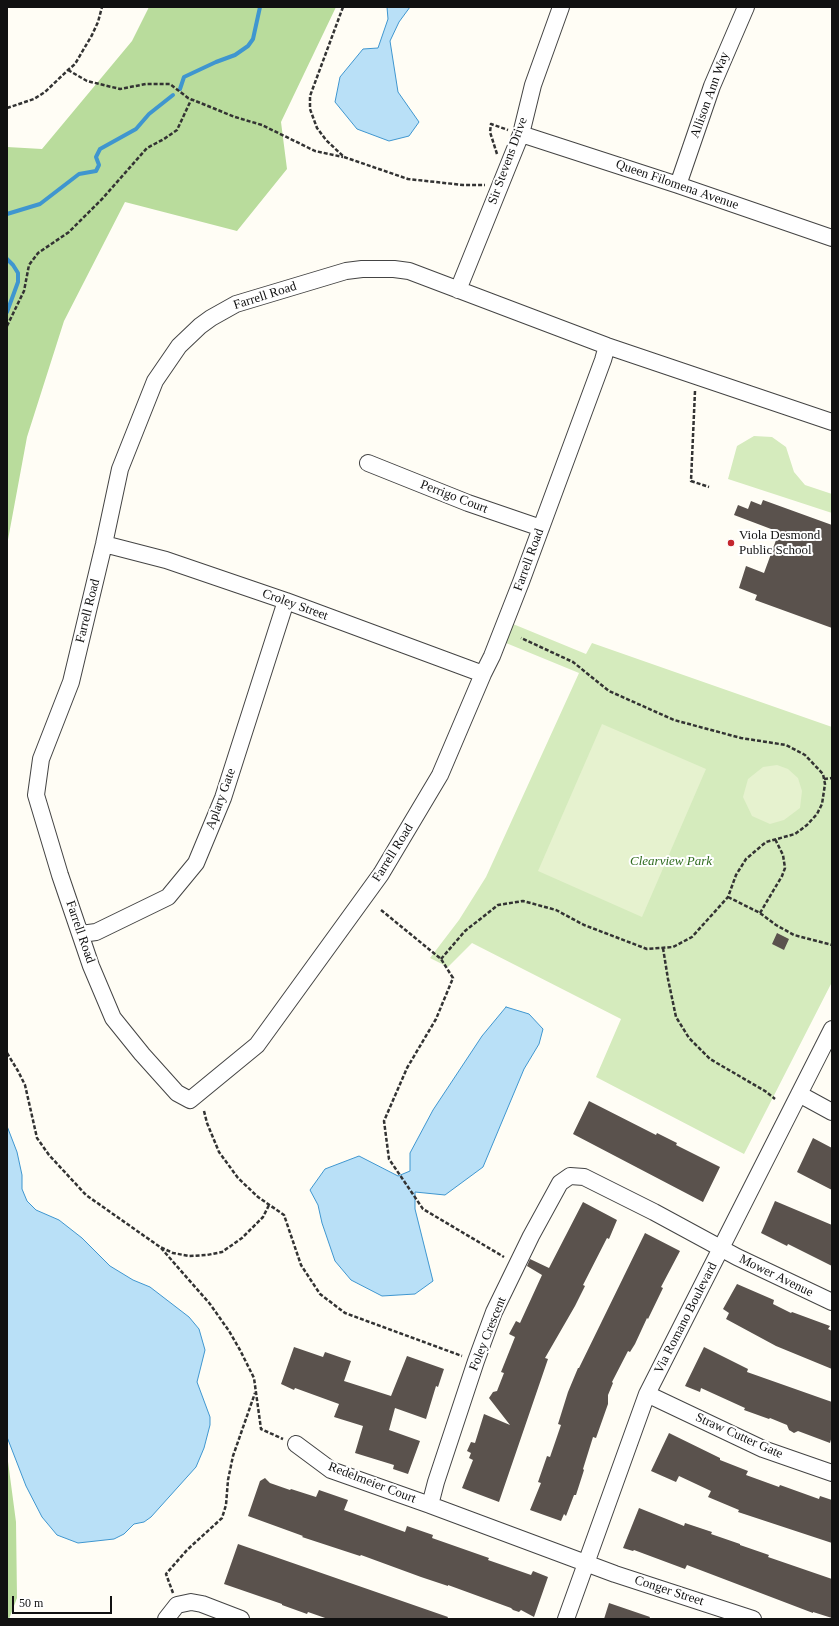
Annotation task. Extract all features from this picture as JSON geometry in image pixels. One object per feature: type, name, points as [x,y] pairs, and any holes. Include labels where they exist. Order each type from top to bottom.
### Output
[{"type":"street","name":"Sir Stevens Drive","points":[[458,290],[520,134],[533,85],[561,7]]},
{"type":"street","name":"Allison Ann Way","points":[[678,185],[712,86],[746,7]]},
{"type":"street","name":"Queen Filomena Avenue","points":[[520,134],[678,185],[832,238]]},
{"type":"street","name":"Farrell Road","points":[[607,346],[541,528],[492,656],[440,775],[382,874],[257,1045],[190,1100],[177,1093],[142,1054],[114,1018],[91,966],[60,875],[36,795],[41,759],[71,682],[104,544],[120,469],[155,381],[179,346],[200,326],[211,318],[236,304],[249,299],[346,271],[362,269],[394,269],[409,272],[607,346],[832,422]]},
{"type":"street","name":"Perrigo Court","points":[[368,463],[468,503],[541,528]]},
{"type":"street","name":"Croley Street","points":[[104,544],[166,560],[286,601],[483,674]]},
{"type":"street","name":"Aplary Gate","points":[[81,934],[96,932],[168,896],[196,863],[223,798],[286,601]]},
{"type":"street","name":"Via Romano Boulevard","points":[[566,1619],[648,1394],[832,1029]]},
{"type":"street","points":[[799,1094],[832,1112]]},
{"type":"street","name":"Foley Crescent","points":[[430,1505],[436,1482],[476,1361],[494,1312],[531,1236],[560,1184],[570,1176],[584,1178],[721,1248]]},
{"type":"street","name":"Mower Avenue","points":[[721,1248],[832,1302]]},
{"type":"street","name":"Straw Cutter Gate","points":[[648,1394],[757,1447],[832,1473]]},
{"type":"street","name":"Redelmeier Court","points":[[296,1444],[331,1470],[430,1505]]},
{"type":"street","points":[[430,1505],[586,1563]]},
{"type":"street","name":"Conger Street","points":[[586,1563],[753,1619]]},
{"type":"street","points":[[166,1619],[177,1605],[191,1602],[202,1604],[241,1619]]},
{"type":"path","points":[[7,108],[34,99],[45,92],[75,64],[92,35],[98,22],[102,7]]},
{"type":"path","points":[[343,7],[314,83],[310,96],[310,109],[317,128],[326,140],[344,157]]},
{"type":"path","points":[[68,70],[87,81],[120,89],[146,84],[170,84],[191,100],[235,117],[262,124],[315,151],[344,157],[408,179],[463,185],[489,185]]},
{"type":"path","points":[[7,326],[24,291],[29,265],[38,252],[69,232],[103,198],[147,148],[177,130],[191,100]]},
{"type":"path","points":[[498,160],[490,132],[491,124],[520,134]]},
{"type":"path","points":[[695,390],[691,481],[709,487]]},
{"type":"path","points":[[441,959],[465,931],[498,905],[524,901],[556,910],[584,925],[647,949],[673,947],[692,937],[728,897],[736,875],[746,859],[766,842],[795,834],[817,814],[822,804],[825,784],[823,774],[805,755],[786,746],[741,738],[674,720],[609,691],[573,662],[521,638]]},
{"type":"path","points":[[824,779],[832,778]]},
{"type":"path","points":[[760,913],[782,876],[785,868],[783,855],[775,839]]},
{"type":"path","points":[[728,897],[760,913],[776,925],[794,935],[832,945]]},
{"type":"path","points":[[381,910],[441,959],[453,978],[436,1018],[407,1068],[384,1121],[389,1159],[423,1209],[504,1256]]},
{"type":"path","points":[[663,948],[676,1017],[689,1038],[710,1059],[765,1091],[775,1099]]},
{"type":"path","points":[[7,1053],[25,1085],[37,1138],[49,1155],[86,1195],[160,1247],[173,1253],[189,1256],[206,1256],[222,1252],[242,1238],[262,1217],[269,1205]]},
{"type":"path","points":[[204,1111],[207,1123],[219,1152],[238,1178],[269,1205],[284,1215],[301,1265],[320,1294],[345,1313],[476,1361]]},
{"type":"path","points":[[160,1247],[210,1304],[230,1331],[254,1378],[261,1429],[296,1444]]},
{"type":"path","points":[[177,1605],[166,1574],[187,1550],[222,1518],[226,1505],[228,1480],[233,1456],[256,1392]]},
{"type":"green space","points":[[149,7],[336,7],[281,122],[287,169],[237,231],[125,202],[64,321],[27,437],[7,545],[7,147],[42,149],[132,41]]},
{"type":"green space","points":[[754,436],[772,437],[786,447],[794,472],[805,485],[832,494],[832,513],[728,479],[737,446]]},
{"type":"green space","name":"Clearview Park","points":[[513,624],[586,654],[592,643],[832,727],[832,982],[744,1154],[596,1077],[621,1019],[472,943],[448,967],[430,958],[459,920],[486,877],[579,673],[506,643]]},
{"type":"green space","points":[[602,724],[706,769],[642,917],[538,871]]},
{"type":"green space","points":[[777,765],[788,769],[798,778],[802,791],[800,808],[784,820],[770,824],[752,816],[743,797],[748,779],[763,767]]},
{"type":"green space","points":[[7,1454],[16,1522],[17,1598],[9,1619],[7,1619]]},
{"type":"water","points":[[387,7],[410,7],[399,22],[390,41],[398,92],[419,122],[409,136],[389,141],[357,129],[335,102],[340,77],[363,49],[378,48],[388,19]]},
{"type":"water","points":[[506,1007],[529,1014],[543,1029],[539,1044],[524,1069],[483,1167],[445,1195],[415,1192],[415,1209],[433,1281],[415,1294],[382,1296],[351,1280],[335,1261],[322,1223],[318,1205],[310,1190],[325,1169],[359,1156],[398,1176],[410,1171],[410,1153],[433,1110],[482,1036]]},
{"type":"water","points":[[7,1126],[17,1152],[22,1175],[22,1189],[27,1201],[36,1210],[59,1220],[82,1238],[110,1266],[133,1280],[150,1287],[189,1317],[199,1329],[205,1350],[197,1382],[210,1417],[210,1425],[204,1448],[196,1467],[151,1517],[144,1522],[134,1524],[124,1534],[114,1539],[78,1543],[57,1535],[42,1517],[26,1486],[7,1437]]},
{"type":"building","points":[[763,500],[832,525],[832,628],[755,600],[757,595],[739,588],[746,566],[764,573],[779,532],[734,515],[738,505],[748,509],[751,501],[761,505]]},
{"type":"building","points":[[777,933],[789,939],[784,950],[772,944]]},
{"type":"building","points":[[589,1101],[656,1135],[657,1133],[677,1143],[676,1145],[720,1167],[703,1202],[573,1134]]},
{"type":"building","points":[[813,1138],[832,1148],[832,1190],[797,1172]]},
{"type":"building","points":[[775,1201],[832,1225],[832,1266],[788,1244],[787,1246],[761,1233]]},
{"type":"building","points":[[583,1202],[617,1220],[609,1239],[607,1238],[583,1285],[585,1286],[575,1306],[545,1358],[548,1359],[499,1502],[462,1488],[473,1460],[469,1458],[471,1453],[467,1451],[471,1442],[475,1443],[484,1414],[510,1425],[489,1398],[493,1392],[497,1391],[504,1373],[501,1372],[515,1337],[509,1334],[516,1321],[520,1323],[542,1275],[527,1266],[530,1259],[549,1268]]},
{"type":"building","points":[[645,1233],[680,1251],[661,1287],[663,1288],[648,1319],[647,1318],[630,1352],[628,1351],[612,1382],[613,1383],[608,1395],[608,1404],[596,1438],[593,1437],[576,1495],[574,1495],[566,1516],[564,1514],[561,1521],[530,1510],[541,1483],[538,1482],[547,1456],[550,1457],[561,1425],[558,1424],[568,1392],[578,1368]]},
{"type":"building","points":[[737,1284],[774,1300],[773,1304],[791,1313],[792,1312],[830,1326],[828,1329],[832,1331],[832,1369],[776,1346],[726,1319],[729,1313],[723,1309]]},
{"type":"building","points":[[294,1347],[323,1357],[325,1352],[351,1361],[344,1381],[391,1396],[407,1356],[444,1369],[438,1387],[436,1386],[426,1419],[395,1408],[389,1430],[420,1441],[408,1474],[393,1469],[394,1465],[355,1453],[363,1426],[334,1417],[339,1404],[295,1388],[294,1390],[281,1384]]},
{"type":"building","points":[[704,1347],[748,1369],[747,1372],[832,1402],[832,1436],[830,1443],[798,1431],[794,1433],[789,1430],[787,1425],[744,1410],[745,1408],[701,1388],[700,1392],[685,1386]]},
{"type":"building","points":[[669,1433],[720,1458],[720,1460],[748,1471],[746,1475],[819,1499],[820,1496],[832,1500],[832,1543],[738,1512],[739,1510],[708,1497],[711,1491],[679,1476],[676,1482],[651,1471]]},
{"type":"building","points":[[265,1478],[270,1483],[316,1497],[319,1490],[348,1500],[344,1510],[405,1532],[407,1526],[433,1535],[432,1538],[489,1558],[488,1560],[531,1575],[533,1571],[548,1577],[534,1617],[521,1610],[519,1612],[513,1610],[448,1585],[421,1577],[361,1555],[360,1556],[302,1537],[303,1536],[248,1516],[260,1481]]},
{"type":"building","points":[[639,1508],[684,1526],[685,1523],[712,1532],[711,1534],[769,1555],[768,1557],[832,1579],[832,1618],[813,1613],[687,1565],[685,1569],[634,1550],[623,1548]]},
{"type":"building","points":[[238,1544],[448,1617],[447,1619],[328,1619],[308,1612],[307,1614],[224,1584]]},
{"type":"building","points":[[609,1603],[650,1617],[649,1619],[604,1619]]},
{"type":"waterway","points":[[180,89],[184,77],[235,55],[248,46],[253,39],[260,7]]},
{"type":"waterway","points":[[7,214],[40,204],[79,174],[96,171],[99,165],[96,157],[100,149],[136,129],[149,114],[173,95]]},
{"type":"waterway","points":[[7,259],[18,273],[18,282],[7,312]]},
{"type":"place","name":"Viola Desmond Public School","points":[[731,543]]}]
